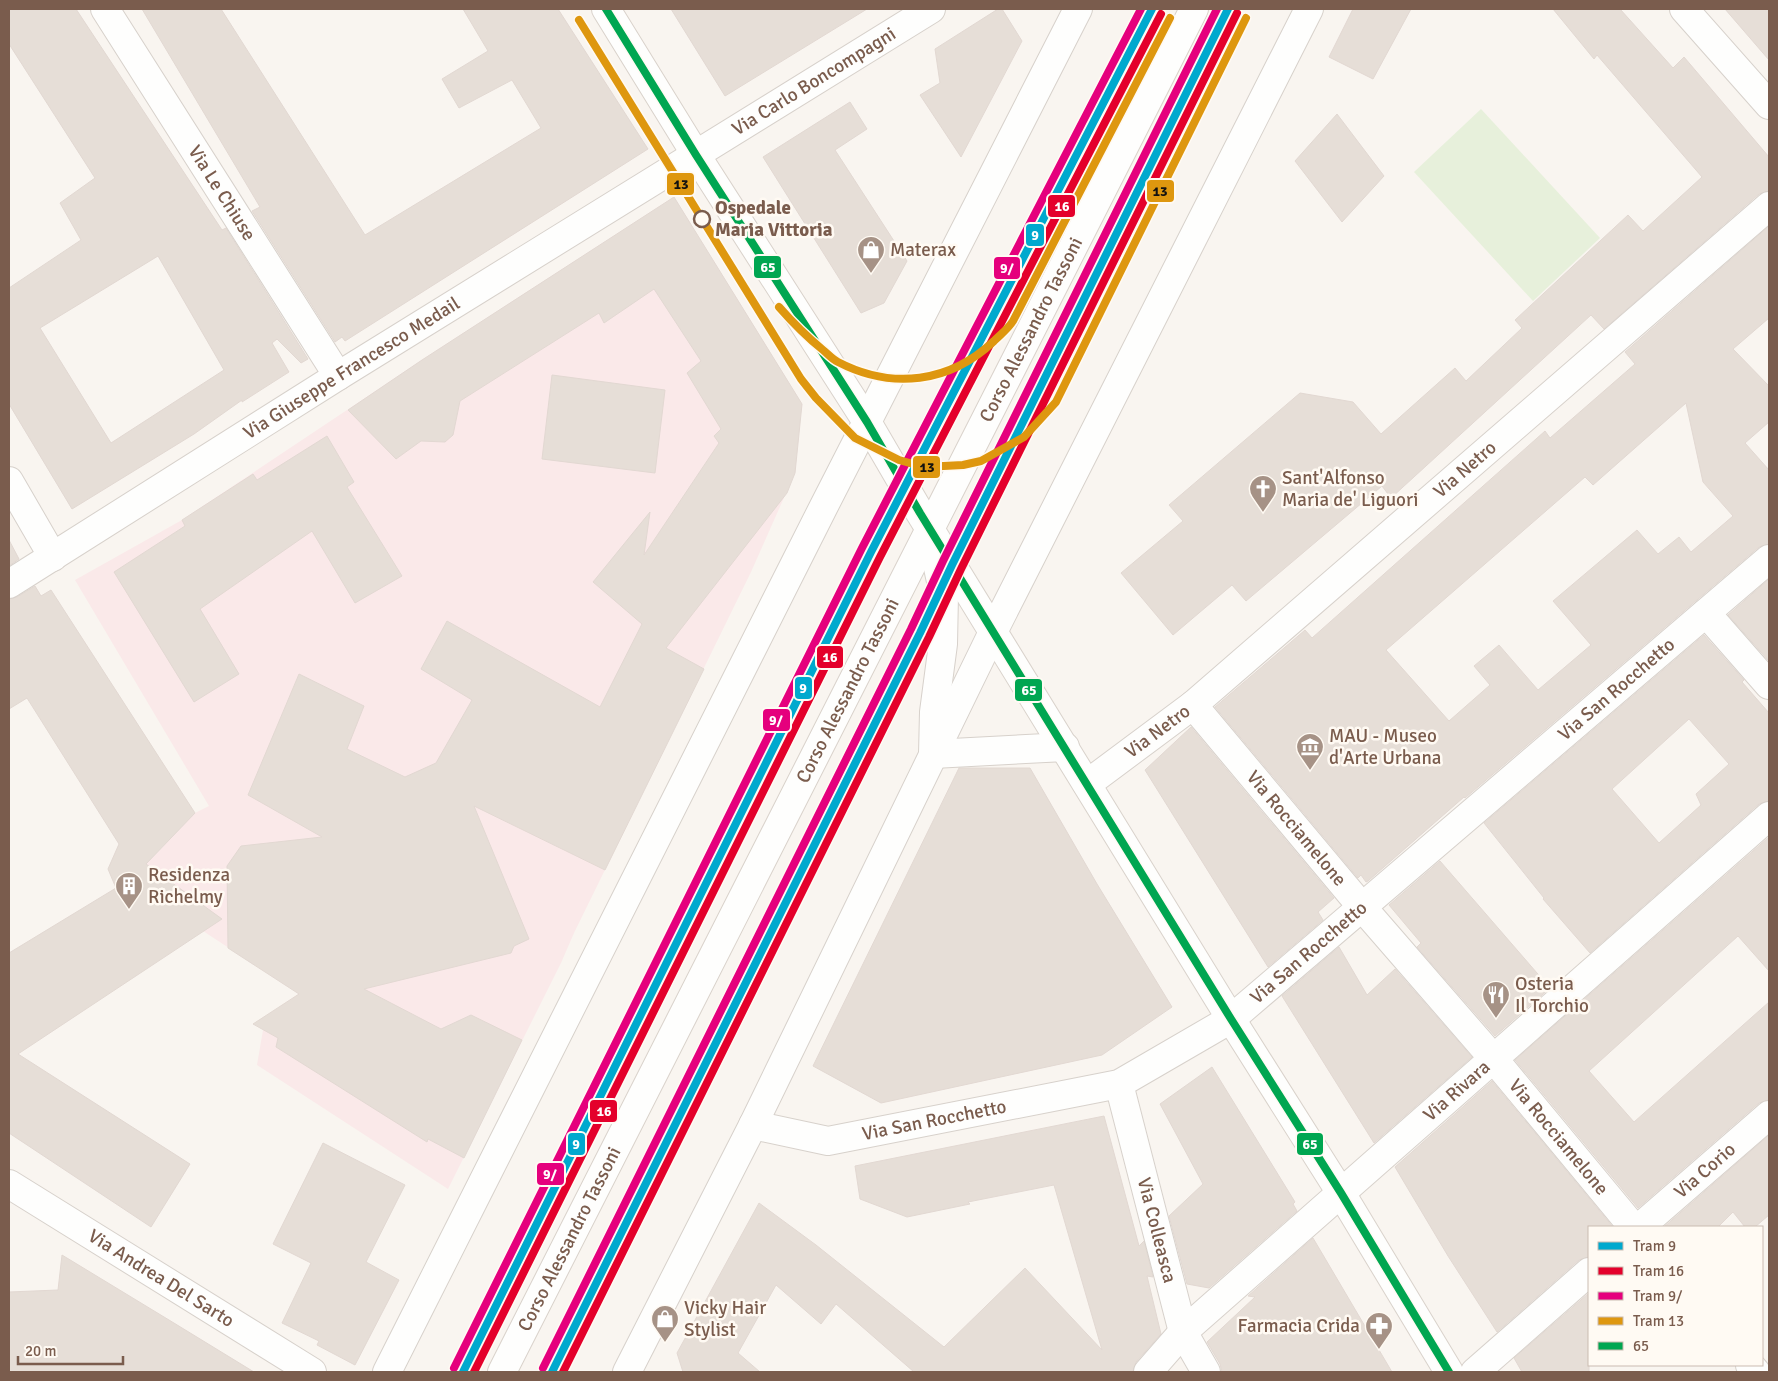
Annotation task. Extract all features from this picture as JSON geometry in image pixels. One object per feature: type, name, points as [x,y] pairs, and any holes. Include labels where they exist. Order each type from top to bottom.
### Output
[{"type":"street","name":"Via Le Chiuse","points":[[105,9],[338,376]]},
{"type":"street","points":[[606,9],[696,155],[867,422],[929,528],[1231,1019],[1341,1193],[1449,1372]]},
{"type":"street","name":"Via Carlo Boncompagni","points":[[696,155],[931,9]]},
{"type":"street","points":[[387,1372],[1072,20],[1052,9]]},
{"type":"street","name":"Corso Alessandro Tassoni","points":[[502,1372],[1194,9]]},
{"type":"street","points":[[627,1372],[753,1125],[993,632],[1309,9]]},
{"type":"street","points":[[1684,9],[1769,104]]},
{"type":"street","name":"Via Giuseppe Francesco Medail","points":[[9,584],[338,376],[696,155]]},
{"type":"street","name":"Via Netro","points":[[1087,784],[1193,705],[1769,206]]},
{"type":"street","points":[[9,481],[53,557]]},
{"type":"street","points":[[929,528],[944,595],[943,644],[934,712],[933,754]]},
{"type":"street","name":"Via San Rocchetto","points":[[753,1125],[828,1141],[1119,1084],[1231,1019],[1769,559]]},
{"type":"street","points":[[1706,613],[1769,685]]},
{"type":"street","name":"Via Rocciamelone","points":[[1193,705],[1362,907],[1493,1058],[1632,1226]]},
{"type":"street","points":[[933,754],[1065,748]]},
{"type":"street","name":"Via Rivara","points":[[1148,1372],[1183,1332],[1769,816]]},
{"type":"street","name":"Via Colleasca","points":[[1119,1084],[1183,1332],[1206,1372]]},
{"type":"street","name":"Via Corio","points":[[1641,1226],[1769,1114]]},
{"type":"street","name":"Via Andrea Del Sarto","points":[[9,1184],[312,1372]]},
{"type":"street","points":[[1475,1372],[1588,1273]]},
{"type":"shaded area","name":"Ospedale Maria Vittoria","points":[[674,197],[802,404],[795,473],[751,572],[561,963],[448,1189],[257,1065],[263,1030],[258,1021],[299,994],[203,931],[137,874],[195,813],[209,806],[75,580],[182,520],[422,360]]},
{"type":"green space","points":[[1481,109],[1600,238],[1533,301],[1414,172]]},
{"type":"building","points":[[9,9],[76,9],[222,230],[226,228],[308,359],[301,363],[277,339],[272,343],[289,372],[242,402],[242,400],[194,434],[72,509],[9,404],[9,288],[81,240],[60,203],[95,178],[9,44]],"holes":[[[158,256],[224,370],[111,443],[40,328]]]},
{"type":"building","points":[[142,9],[221,9],[365,235],[541,128],[512,80],[459,108],[442,79],[488,51],[463,9],[558,9],[648,149],[345,341],[342,337],[335,342],[252,211],[260,207]]},
{"type":"building","points":[[671,9],[867,9],[725,96]]},
{"type":"building","points":[[998,9],[1002,9],[1022,41],[961,157],[920,95],[940,83],[935,49]]},
{"type":"building","points":[[1353,9],[1411,9],[1373,79],[1329,57]]},
{"type":"building","points":[[1553,9],[1620,9],[1673,68],[1684,57],[1769,157],[1769,191],[1759,194],[1604,329],[1591,315],[1391,498],[1382,486],[1246,601],[1232,585],[1173,635],[1121,573],[1183,521],[1169,505],[1300,393],[1353,402],[1381,434],[1455,368],[1466,381],[1522,328],[1515,320],[1628,215],[1643,231],[1702,177],[1597,55],[1594,59]]},
{"type":"building","points":[[1725,9],[1769,9],[1769,60]]},
{"type":"building","points":[[850,102],[867,129],[835,150],[907,261],[884,303],[861,313],[763,157]]},
{"type":"building","points":[[1337,114],[1384,176],[1342,222],[1295,161]]},
{"type":"building","points":[[674,197],[802,404],[795,473],[787,493],[666,648],[704,669],[605,870],[474,806],[529,939],[514,946],[511,953],[364,989],[441,1029],[471,1015],[522,1040],[464,1158],[428,1139],[427,1142],[276,1047],[278,1038],[253,1024],[299,994],[228,948],[227,866],[241,846],[322,837],[248,795],[299,674],[364,706],[347,749],[405,777],[436,763],[472,700],[421,669],[447,621],[600,707],[642,624],[593,582],[650,512],[644,555],[719,443],[714,436],[721,429],[687,373],[701,361],[654,289],[604,323],[599,313],[460,401],[453,435],[445,442],[421,441],[396,459],[348,410]]},
{"type":"building","points":[[1769,226],[1769,318],[1733,349],[1769,386],[1769,422],[1745,443],[1769,470],[1769,544],[1759,547],[1366,882],[1361,875],[1358,878],[1215,707],[1305,630],[1312,638],[1545,431],[1550,438],[1635,364],[1625,352]],"holes":[[[1686,403],[1703,482],[1733,516],[1691,552],[1679,537],[1658,554],[1637,530],[1553,601],[1591,645],[1538,690],[1499,645],[1474,666],[1490,685],[1449,721],[1386,650],[1585,477],[1593,485]]]},
{"type":"building","points":[[552,375],[665,390],[655,473],[542,459]]},
{"type":"building","points":[[327,436],[354,482],[347,487],[402,576],[355,603],[312,531],[200,609],[239,674],[194,702],[114,572],[185,526],[182,520],[253,474],[257,480]]},
{"type":"building","points":[[9,540],[19,559],[9,566]]},
{"type":"building","points":[[1769,579],[1769,659],[1768,660],[1728,615]]},
{"type":"building","name":"Residenza Richelmy","points":[[35,586],[41,596],[51,590],[195,813],[146,864],[222,919],[18,1054],[190,1164],[151,1227],[9,1133],[9,953],[116,888],[108,869],[119,844],[27,698],[9,709],[9,599],[17,597]]},
{"type":"building","points":[[1704,635],[1744,680],[1742,682],[1769,713],[1769,801],[1759,804],[1590,953],[1543,899],[1484,823]],"holes":[[[1689,719],[1729,764],[1696,794],[1701,805],[1659,843],[1612,789]]]},
{"type":"building","points":[[1191,727],[1334,898],[1318,912],[1323,920],[1268,967],[1145,770]]},
{"type":"building","points":[[959,768],[1030,768],[1097,884],[1172,1007],[1102,1055],[881,1103],[813,1066]]},
{"type":"building","points":[[1769,837],[1769,971],[1738,936],[1589,1071],[1634,1122],[1769,1002],[1769,1100],[1759,1103],[1638,1208],[1515,1060]]},
{"type":"building","points":[[1440,861],[1550,988],[1495,1036],[1417,947],[1421,943],[1389,905]]},
{"type":"building","points":[[1339,947],[1367,995],[1395,969],[1472,1057],[1374,1143],[1282,996]]},
{"type":"building","points":[[1212,1067],[1295,1202],[1293,1204],[1297,1211],[1209,1288],[1187,1284],[1169,1216],[1203,1184],[1160,1104]]},
{"type":"building","points":[[1492,1081],[1612,1226],[1588,1226],[1588,1257],[1579,1260],[1497,1332],[1448,1256],[1395,1167]]},
{"type":"building","points":[[1104,1116],[1139,1246],[1144,1241],[1153,1277],[1147,1276],[1161,1334],[1136,1362],[1133,1372],[914,1372],[836,1304],[821,1324],[776,1285],[738,1353],[760,1372],[683,1372],[677,1353],[759,1203],[816,1245],[944,1347],[1025,1268],[1102,1350],[1054,1185],[968,1202],[970,1204],[907,1217],[860,1199],[855,1166]]},
{"type":"building","points":[[1769,1135],[1769,1215],[1756,1226],[1744,1226],[1733,1212],[1719,1226],[1665,1226]]},
{"type":"building","points":[[323,1143],[405,1185],[366,1262],[399,1280],[355,1365],[317,1345],[319,1341],[282,1323],[311,1263],[273,1244]]},
{"type":"building","points":[[1313,1238],[1392,1372],[1222,1372],[1220,1364],[1207,1342],[1255,1297],[1248,1296]]},
{"type":"building","points":[[62,1255],[254,1372],[9,1372],[9,1292],[58,1290]]},
{"type":"building","points":[[1588,1294],[1589,1372],[1522,1372],[1514,1358]]},
{"type":"tram line","name":"9/","points":[[454,1368],[862,548],[1141,9]]},
{"type":"tram line","name":"9","points":[[463,1372],[871,552],[1152,9]]},
{"type":"tram line","name":"9/","points":[[543,1368],[1217,9]]},
{"type":"tram line","name":"9","points":[[552,1372],[1228,9]]},
{"type":"tram line","name":"16","points":[[563,1372],[1237,13]]},
{"type":"tram line","name":"16","points":[[474,1372],[880,557],[1161,14]]},
{"type":"tram line","name":"13","points":[[779,307],[806,335],[834,359],[858,371],[899,379],[920,378],[959,366],[977,355],[1009,327],[1013,321],[1170,18]]},
{"type":"tram line","name":"13","points":[[579,20],[801,379],[816,398],[855,438],[899,460],[924,467],[963,465],[981,461],[1024,437],[1056,402],[1246,18]]},
{"type":"transit line","name":"65","points":[[606,9],[696,155],[867,422],[920,513],[1231,1019],[1341,1193],[1449,1372]]},
{"type":"place","name":"Ospedale Maria Vittoria","points":[[702,219]]},
{"type":"place","name":"Materax","points":[[871,274]]},
{"type":"place","name":"Sant'Alfonso Maria de' Liguori","points":[[1263,513]]},
{"type":"place","name":"MAU - Museo d'Arte Urbana","points":[[1310,771]]},
{"type":"place","name":"Residenza Richelmy","points":[[129,910]]},
{"type":"place","name":"Osteria Il Torchio","points":[[1496,1019]]},
{"type":"place","name":"Vicky Hair Stylist","points":[[665,1343]]},
{"type":"place","name":"Farmacia Crida","points":[[1379,1350]]}]
